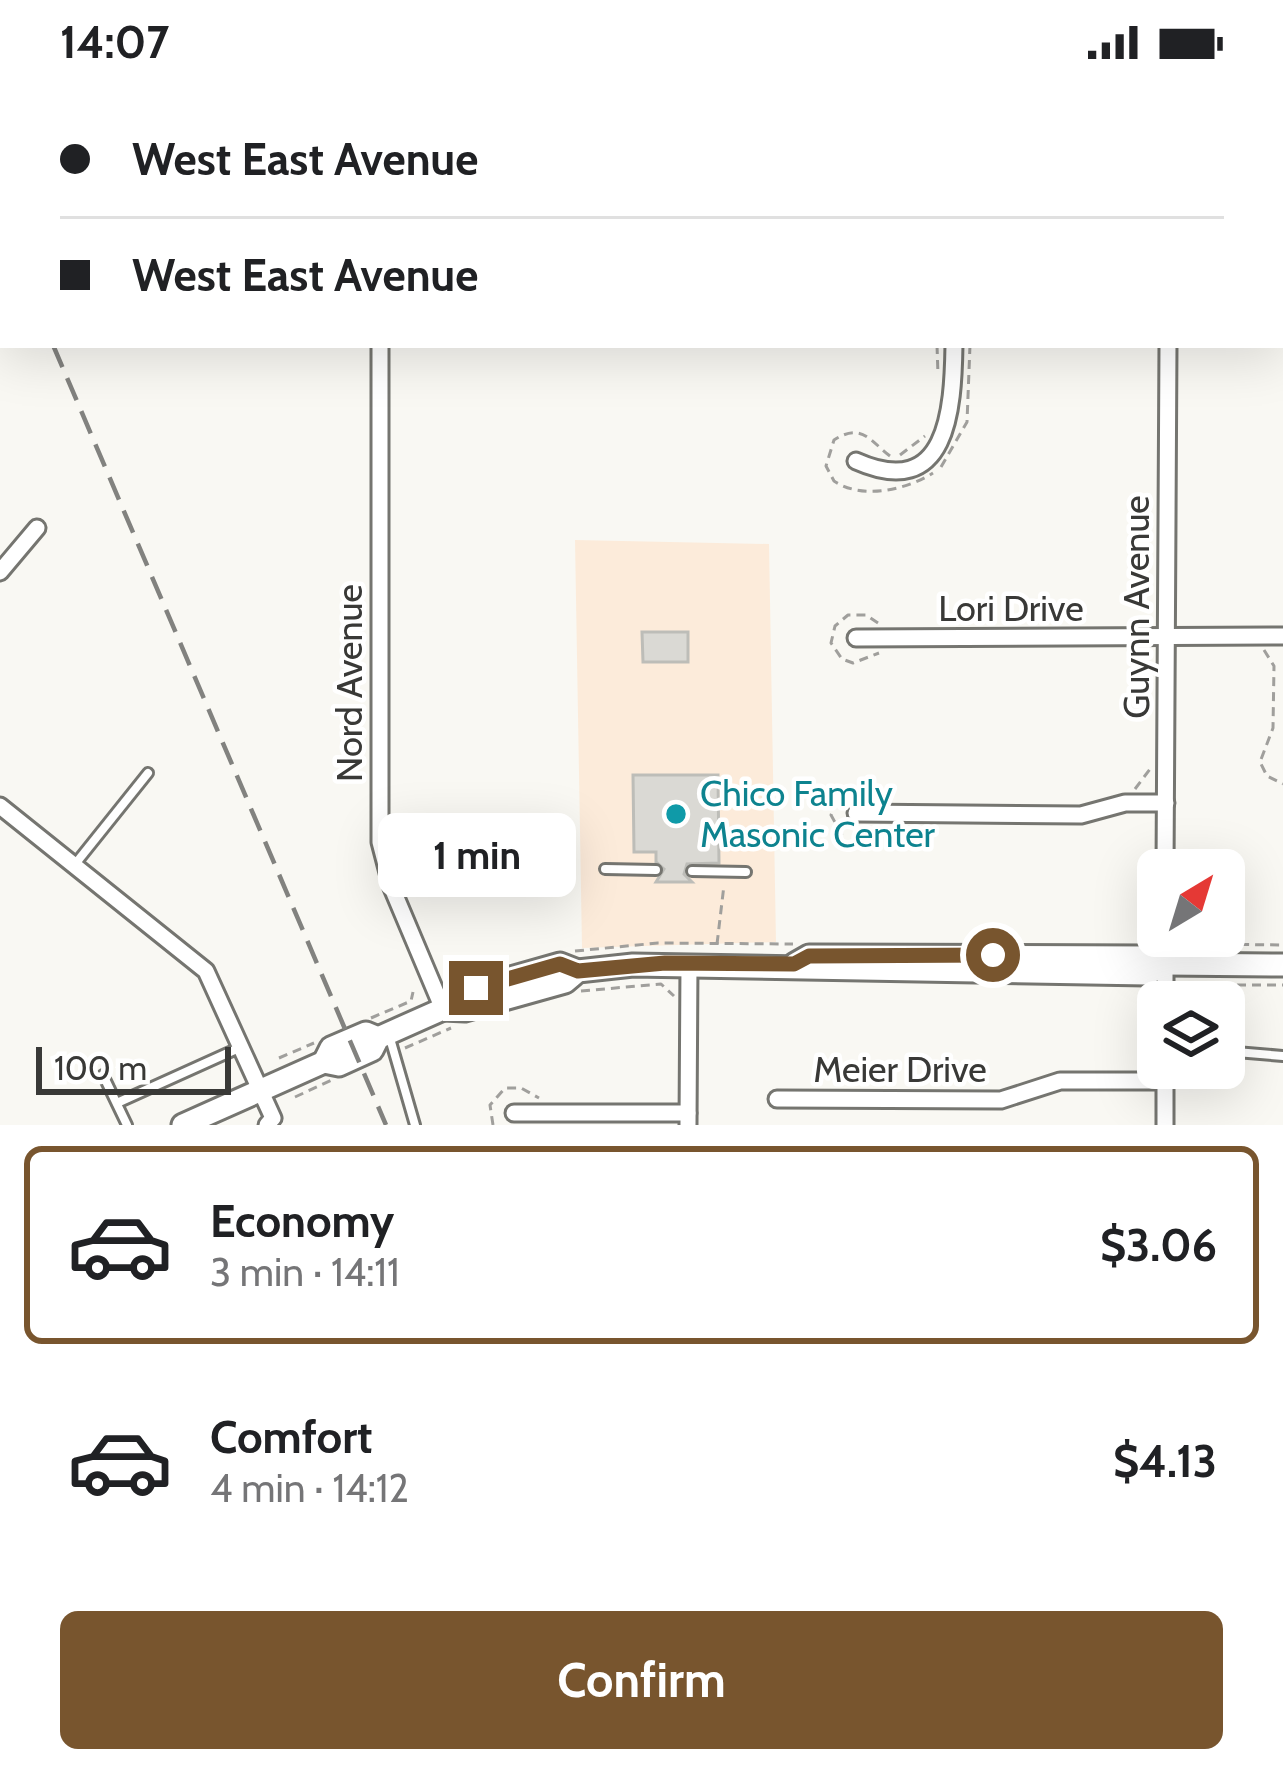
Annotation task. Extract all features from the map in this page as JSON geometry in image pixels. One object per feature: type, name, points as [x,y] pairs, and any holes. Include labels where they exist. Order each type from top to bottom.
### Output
[{"type":"main road","points":[[183,1125],[324,1062],[331,1048],[366,1033],[386,1042],[465,1010],[565,982],[573,972],[688,964],[794,964],[811,972],[1147,974],[1165,964],[1283,965]]},
{"type":"street","name":"Nord Avenue","points":[[380,348],[380,842],[392,888],[451,1017]]},
{"type":"street","points":[[856,461],[899,472],[940,444],[952,414],[953,348]]},
{"type":"street","name":"Guynn Avenue","points":[[1166,849],[1168,348]]},
{"type":"street","points":[[0,572],[37,528]]},
{"type":"street","name":"Lori Drive","points":[[856,638],[1283,636]]},
{"type":"street","points":[[856,814],[1081,815],[1125,803],[1166,803]]},
{"type":"street","points":[[0,806],[206,971],[262,1090],[273,1118],[267,1125]]},
{"type":"street","points":[[1165,957],[1165,981]]},
{"type":"street","points":[[514,1113],[688,1119],[688,964]]},
{"type":"street","name":"Meier Drive","points":[[776,1099],[1001,1100],[1060,1082],[1137,1076]]},
{"type":"street","points":[[1165,1089],[1165,1125]]},
{"type":"lane","points":[[75,865],[148,772]]},
{"type":"lane","points":[[605,869],[656,870]]},
{"type":"lane","points":[[692,871],[746,872]]},
{"type":"lane","points":[[386,1042],[416,1125]]},
{"type":"lane","points":[[117,1103],[243,1046]]},
{"type":"lane","points":[[1245,1053],[1283,1056]]},
{"type":"lane","points":[[103,1075],[127,1125]]},
{"type":"path","points":[[938,348],[938,386]]},
{"type":"path","points":[[931,428],[915,447],[892,456],[868,434],[845,433],[830,445],[828,471],[844,488],[886,490],[920,482],[941,467],[967,422],[970,348]]},
{"type":"path","points":[[885,626],[866,615],[848,614],[835,626],[831,643],[842,659],[853,663],[888,651]]},
{"type":"path","points":[[1258,648],[1269,653],[1274,666],[1273,731],[1260,762],[1270,780],[1283,784]]},
{"type":"path","points":[[1123,791],[1141,785],[1150,766]]},
{"type":"path","points":[[842,835],[831,815],[842,794],[863,790],[884,802]]},
{"type":"path","points":[[717,944],[724,872]]},
{"type":"path","points":[[573,972],[717,944],[810,944]]},
{"type":"path","points":[[1245,945],[1283,945]]},
{"type":"path","points":[[573,972],[661,984],[675,997]]},
{"type":"path","points":[[1245,985],[1283,985]]},
{"type":"path","points":[[386,1042],[451,1017]]},
{"type":"path","points":[[295,1096],[342,1077]]},
{"type":"path","points":[[493,1125],[490,1105],[505,1088],[521,1088],[544,1099]]},
{"type":"shaded area","points":[[575,540],[769,544],[776,942],[582,948]]},
{"type":"building","points":[[642,632],[688,632],[688,662],[643,662]]},
{"type":"building","name":"Chico Family Masonic Center","points":[[633,775],[718,775],[719,863],[687,864],[684,874],[692,882],[656,882],[664,869],[656,862],[656,852],[634,852]]},
{"type":"railway","points":[[54,348],[386,1125]]},
{"type":"place","name":"Chico Family Masonic Center","points":[[676,814]]},
{"type":"route","points":[[476,988],[560,964],[578,971],[634,964],[794,964],[809,956],[993,955]]}]
